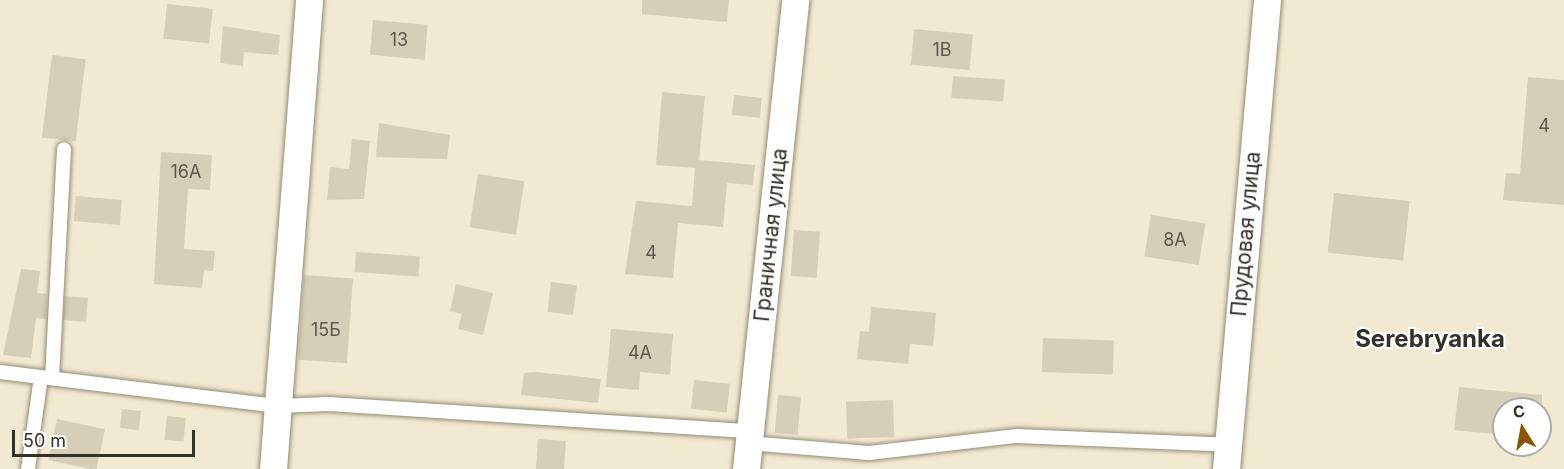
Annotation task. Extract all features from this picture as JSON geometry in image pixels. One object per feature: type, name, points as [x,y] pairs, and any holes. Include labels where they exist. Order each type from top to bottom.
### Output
[{"type":"street","points":[[273,469],[309,0]]},
{"type":"street","name":"Граничная улица","points":[[748,448],[795,0]]},
{"type":"street","name":"Прудовая улица","points":[[1227,457],[1267,0]]},
{"type":"lane","points":[[28,469],[47,378],[64,149]]},
{"type":"lane","points":[[0,372],[278,406],[328,404],[748,448],[869,453],[1017,436],[1227,457]]},
{"type":"building","points":[[642,0],[729,0],[727,22],[642,14]]},
{"type":"building","points":[[167,4],[213,9],[209,44],[163,39]]},
{"type":"building","points":[[373,20],[428,25],[425,60],[370,55]]},
{"type":"building","points":[[223,26],[280,35],[278,55],[244,52],[243,66],[220,63]]},
{"type":"building","points":[[914,29],[973,34],[970,70],[911,65]]},
{"type":"building","points":[[52,55],[86,59],[76,142],[42,137]]},
{"type":"building","points":[[953,76],[1005,80],[1003,102],[951,98]]},
{"type":"building","points":[[1528,77],[1564,80],[1564,205],[1503,200],[1506,173],[1520,174]]},
{"type":"building","points":[[662,92],[705,96],[699,160],[755,165],[753,185],[727,183],[723,227],[678,223],[673,278],[625,274],[636,201],[692,206],[695,168],[656,165]]},
{"type":"building","points":[[734,95],[762,98],[760,118],[732,115]]},
{"type":"building","points":[[379,123],[450,135],[447,159],[376,157]]},
{"type":"building","points":[[352,139],[370,141],[364,199],[327,200],[330,167],[349,169]]},
{"type":"building","points":[[161,152],[212,155],[210,190],[188,189],[184,249],[215,251],[213,271],[204,270],[202,288],[154,284]]},
{"type":"building","points":[[478,174],[524,181],[516,235],[470,227]]},
{"type":"building","points":[[1334,193],[1410,201],[1403,261],[1328,253]]},
{"type":"building","points":[[76,196],[122,200],[120,225],[74,221]]},
{"type":"building","points":[[1151,215],[1205,224],[1199,265],[1144,256]]},
{"type":"building","points":[[794,230],[820,232],[817,278],[791,276]]},
{"type":"building","points":[[356,252],[420,256],[418,276],[355,272]]},
{"type":"building","points":[[21,269],[40,271],[37,293],[47,294],[46,319],[36,318],[31,358],[3,355]]},
{"type":"building","points":[[304,275],[353,278],[347,363],[298,360]]},
{"type":"building","points":[[551,282],[577,285],[573,315],[547,312]]},
{"type":"building","points":[[456,284],[493,293],[483,335],[458,329],[462,314],[450,311]]},
{"type":"building","points":[[65,296],[88,298],[86,322],[63,320]]},
{"type":"building","points":[[871,307],[936,313],[933,346],[910,344],[908,364],[857,359],[860,331],[869,332]]},
{"type":"building","points":[[611,329],[673,334],[670,375],[640,372],[639,390],[606,387]]},
{"type":"building","points":[[1043,338],[1114,340],[1113,374],[1042,372]]},
{"type":"building","points":[[536,372],[601,379],[598,403],[521,395],[524,373]]},
{"type":"building","points":[[694,380],[730,384],[727,413],[691,409]]},
{"type":"building","points":[[1459,387],[1542,395],[1542,397],[1492,397],[1492,434],[1454,430]]},
{"type":"building","points":[[778,395],[801,397],[798,435],[775,433]]},
{"type":"building","points":[[893,400],[894,437],[847,439],[846,402]]},
{"type":"building","points":[[122,409],[141,411],[139,430],[120,428]]},
{"type":"building","points":[[167,416],[186,418],[183,442],[164,440]]},
{"type":"building","points":[[57,419],[105,429],[96,469],[48,460]]},
{"type":"building","points":[[538,439],[566,441],[564,469],[536,469]]},
{"type":"district","name":"Serebryanka","points":[[1430,339]]}]
